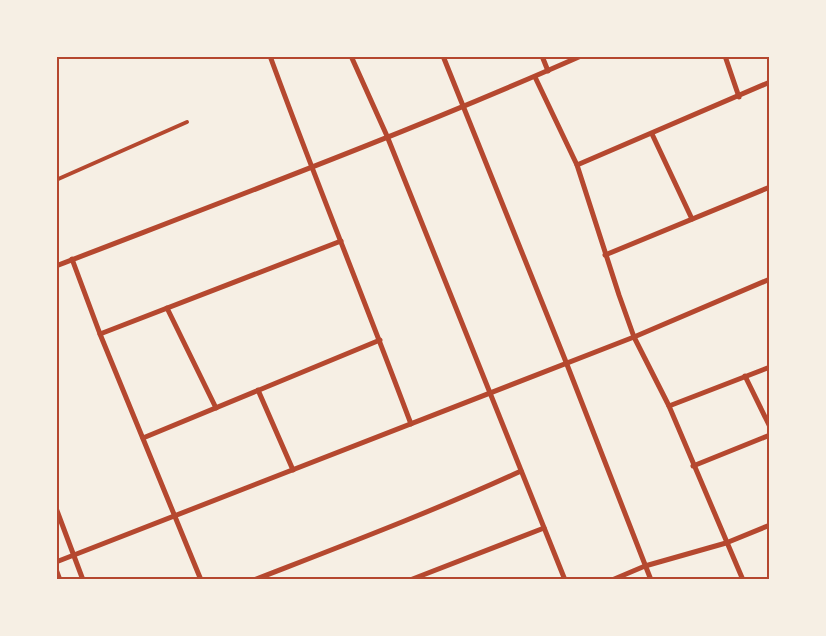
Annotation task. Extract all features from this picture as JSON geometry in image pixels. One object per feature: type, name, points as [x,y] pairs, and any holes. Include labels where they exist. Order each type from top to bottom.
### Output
[{"type":"street","points":[[270,56],[310,167],[342,241],[411,424]]},
{"type":"street","points":[[351,56],[388,136],[565,580]]},
{"type":"street","points":[[444,56],[651,580]]},
{"type":"street","points":[[542,56],[548,71]]},
{"type":"street","points":[[56,266],[388,136],[535,77],[581,56]]},
{"type":"street","points":[[725,56],[739,97]]},
{"type":"street","points":[[535,77],[577,165],[634,337],[668,406],[743,580]]},
{"type":"street","points":[[577,165],[739,97],[770,82]]},
{"type":"street","points":[[652,134],[692,219]]},
{"type":"street","points":[[606,255],[770,188]]},
{"type":"street","points":[[100,334],[342,241]]},
{"type":"street","points":[[72,259],[100,334],[201,580]]},
{"type":"street","points":[[56,562],[634,337],[770,279]]},
{"type":"street","points":[[167,308],[216,408]]},
{"type":"street","points":[[143,438],[380,340]]},
{"type":"street","points":[[668,406],[770,367]]},
{"type":"street","points":[[745,376],[770,427]]},
{"type":"street","points":[[258,390],[293,470]]},
{"type":"street","points":[[693,466],[770,435]]},
{"type":"street","points":[[254,580],[364,538],[521,471]]},
{"type":"street","points":[[56,508],[83,580]]},
{"type":"street","points":[[612,580],[645,566],[726,543],[770,525]]},
{"type":"street","points":[[410,580],[544,528]]},
{"type":"street","points":[[56,569],[60,580]]},
{"type":"lane","points":[[56,180],[186,122]]}]
